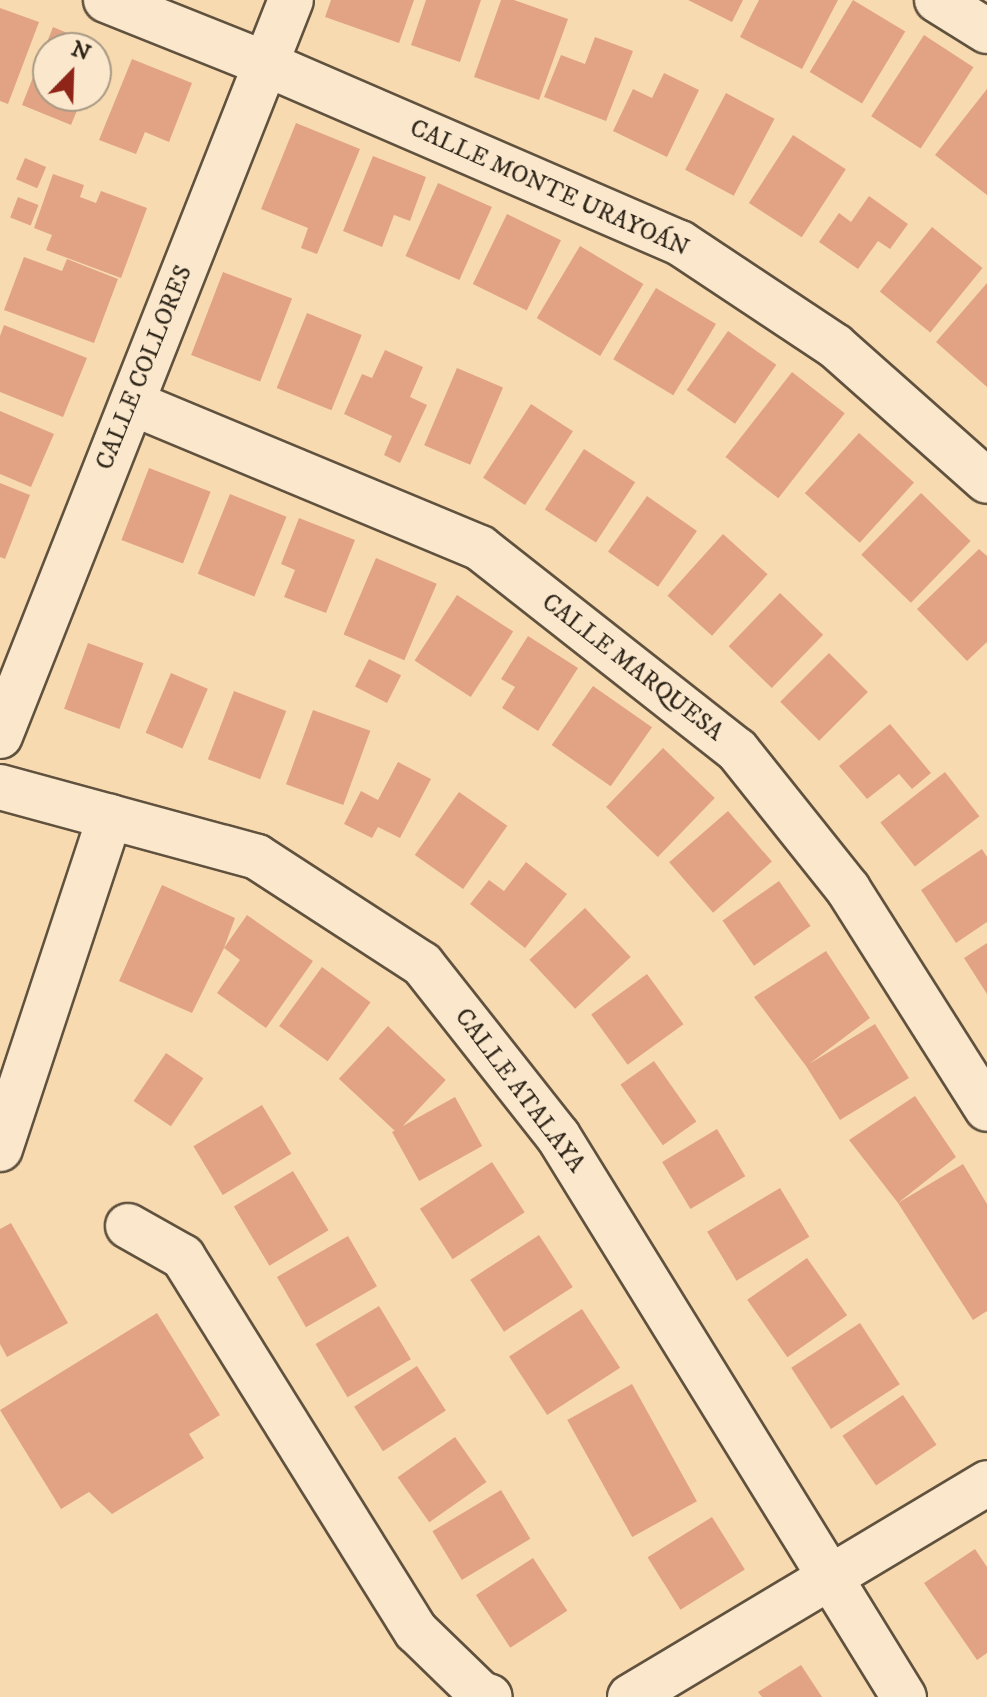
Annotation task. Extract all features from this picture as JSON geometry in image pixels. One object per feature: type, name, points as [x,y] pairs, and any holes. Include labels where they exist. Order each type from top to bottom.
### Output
[{"type":"street","name":"CALLE MONTE URAYOÁN","points":[[106,0],[266,64],[680,243],[835,346],[987,481]]},
{"type":"street","name":"CALLE COLLORES","points":[[0,736],[291,0]]},
{"type":"street","points":[[937,0],[987,31]]},
{"type":"street","name":"CALLE MARQUESA","points":[[132,403],[480,548],[737,750],[848,889],[987,1109]]},
{"type":"street","name":"CALLE ATALAYA","points":[[0,787],[257,857],[422,964],[558,1136],[904,1697]]},
{"type":"street","points":[[0,1149],[110,817]]},
{"type":"street","points":[[128,1226],[183,1257],[416,1631],[481,1694],[490,1697]]},
{"type":"street","points":[[630,1697],[832,1579],[987,1483]]},
{"type":"building","points":[[331,0],[414,0],[399,43],[325,17]]},
{"type":"building","points":[[426,0],[481,0],[460,62],[411,45]]},
{"type":"building","points":[[501,0],[514,0],[568,19],[539,100],[474,77]]},
{"type":"building","points":[[688,0],[743,0],[732,22]]},
{"type":"building","points":[[759,0],[838,0],[802,69],[740,37]]},
{"type":"building","points":[[853,0],[905,31],[862,103],[810,72]]},
{"type":"building","points":[[0,8],[39,22],[35,32],[32,32],[32,41],[8,104],[0,101]]},
{"type":"building","points":[[924,35],[973,67],[921,148],[871,116]]},
{"type":"building","points":[[595,37],[633,51],[606,121],[544,97],[561,55],[585,64]]},
{"type":"building","points":[[132,59],[192,83],[169,142],[145,132],[136,154],[99,140]]},
{"type":"building","points":[[664,73],[699,90],[667,157],[613,131],[633,89],[652,98]]},
{"type":"building","points":[[32,80],[32,109],[22,105]]},
{"type":"building","points":[[987,89],[987,195],[935,155]]},
{"type":"building","points":[[726,93],[775,119],[734,196],[685,170]]},
{"type":"building","points":[[39,112],[76,112],[71,125]]},
{"type":"building","points":[[296,123],[360,149],[317,254],[301,248],[308,228],[261,209]]},
{"type":"building","points":[[793,135],[846,169],[802,237],[749,203]]},
{"type":"building","points":[[373,156],[426,177],[410,221],[394,215],[382,247],[343,231]]},
{"type":"building","points":[[25,158],[46,167],[37,188],[16,179]]},
{"type":"building","points":[[53,174],[84,185],[80,197],[96,203],[101,191],[147,208],[121,278],[46,250],[52,235],[34,228]]},
{"type":"building","points":[[438,183],[492,207],[459,280],[405,256]]},
{"type":"building","points":[[869,196],[908,224],[890,249],[878,241],[858,269],[819,242],[839,213],[851,222]]},
{"type":"building","points":[[18,197],[39,205],[31,225],[10,218]]},
{"type":"building","points":[[507,214],[561,240],[527,310],[473,284]]},
{"type":"building","points":[[932,227],[983,268],[930,332],[880,292]]},
{"type":"building","points":[[580,246],[643,284],[600,356],[537,318]]},
{"type":"building","points":[[24,257],[62,271],[67,259],[118,279],[94,343],[4,310]]},
{"type":"building","points":[[223,272],[292,299],[260,382],[191,355]]},
{"type":"building","points":[[987,283],[987,387],[936,342]]},
{"type":"building","points":[[656,288],[716,324],[673,395],[613,359]]},
{"type":"building","points":[[307,313],[362,335],[331,410],[277,388]]},
{"type":"building","points":[[4,325],[87,358],[63,417],[0,392],[0,336]]},
{"type":"building","points":[[728,331],[776,365],[735,424],[687,390]]},
{"type":"building","points":[[385,350],[423,367],[410,397],[427,405],[400,463],[384,455],[392,436],[344,414],[362,374],[372,378]]},
{"type":"building","points":[[457,368],[503,388],[470,465],[424,445]]},
{"type":"building","points":[[792,372],[845,413],[778,498],[726,457]]},
{"type":"building","points":[[531,404],[573,431],[525,505],[483,478]]},
{"type":"building","points":[[0,411],[54,434],[31,487],[0,474]]},
{"type":"building","points":[[859,433],[914,483],[860,543],[805,493]]},
{"type":"building","points":[[584,449],[635,482],[596,543],[545,509]]},
{"type":"building","points":[[149,468],[211,492],[183,564],[121,540]]},
{"type":"building","points":[[0,483],[30,495],[5,559],[0,557]]},
{"type":"building","points":[[921,493],[971,541],[911,603],[861,555]]},
{"type":"building","points":[[230,494],[287,517],[254,597],[198,574]]},
{"type":"building","points":[[647,496],[697,531],[658,587],[608,552]]},
{"type":"building","points":[[299,518],[355,540],[326,613],[284,597],[295,570],[281,564]]},
{"type":"building","points":[[723,534],[768,574],[712,636],[667,596]]},
{"type":"building","points":[[979,549],[987,556],[987,642],[967,661],[917,609]]},
{"type":"building","points":[[376,558],[437,584],[404,660],[344,634]]},
{"type":"building","points":[[780,593],[823,635],[772,688],[729,646]]},
{"type":"building","points":[[457,595],[513,631],[471,697],[415,660]]},
{"type":"building","points":[[528,636],[578,668],[538,731],[502,708],[515,687],[501,679]]},
{"type":"building","points":[[88,643],[143,663],[120,729],[64,709]]},
{"type":"building","points":[[829,653],[868,692],[819,741],[780,702]]},
{"type":"building","points":[[369,659],[401,675],[387,703],[355,687]]},
{"type":"building","points":[[171,673],[208,689],[182,748],[146,733]]},
{"type":"building","points":[[593,686],[652,727],[611,786],[552,745]]},
{"type":"building","points":[[234,691],[286,711],[260,779],[208,759]]},
{"type":"building","points":[[313,710],[370,731],[343,805],[286,784]]},
{"type":"building","points":[[890,724],[931,773],[912,789],[899,774],[867,799],[839,766]]},
{"type":"building","points":[[663,748],[715,798],[658,857],[606,807]]},
{"type":"building","points":[[398,762],[431,779],[400,838],[378,827],[372,838],[344,824],[361,791],[378,800]]},
{"type":"building","points":[[945,772],[979,816],[915,867],[880,822]]},
{"type":"building","points":[[459,792],[507,826],[463,889],[415,855]]},
{"type":"building","points":[[728,811],[772,862],[713,913],[669,862]]},
{"type":"building","points":[[982,849],[987,857],[987,922],[956,943],[921,890]]},
{"type":"building","points":[[526,862],[567,894],[525,948],[470,904],[489,880],[504,891]]},
{"type":"building","points":[[779,881],[811,926],[754,966],[722,921]]},
{"type":"building","points":[[162,885],[235,918],[192,1013],[119,981]]},
{"type":"building","points":[[585,908],[631,957],[575,1009],[529,960]]},
{"type":"building","points":[[247,915],[313,961],[266,1028],[217,993],[240,960],[224,948]]},
{"type":"building","points":[[987,943],[987,994],[964,958]]},
{"type":"building","points":[[826,951],[870,1018],[809,1064],[875,1024],[909,1078],[840,1120],[806,1066],[754,997]]},
{"type":"building","points":[[322,967],[371,1002],[328,1061],[279,1026]]},
{"type":"building","points":[[647,974],[683,1024],[628,1065],[591,1015]]},
{"type":"building","points":[[388,1026],[446,1080],[397,1133],[339,1079]]},
{"type":"building","points":[[166,1053],[203,1078],[171,1126],[134,1101]]},
{"type":"building","points":[[654,1061],[696,1122],[663,1145],[620,1085]]},
{"type":"building","points":[[915,1096],[956,1157],[898,1203],[849,1140]]},
{"type":"building","points":[[455,1097],[482,1146],[419,1181],[392,1132]]},
{"type":"building","points":[[262,1105],[291,1154],[223,1195],[193,1146]]},
{"type":"building","points":[[717,1129],[745,1176],[690,1209],[662,1162]]},
{"type":"building","points":[[492,1162],[525,1212],[453,1259],[420,1209]]},
{"type":"building","points":[[963,1164],[987,1204],[987,1311],[973,1320],[898,1203]]},
{"type":"building","points":[[293,1171],[329,1230],[269,1266],[234,1207]]},
{"type":"building","points":[[780,1188],[809,1237],[736,1281],[707,1232]]},
{"type":"building","points":[[11,1223],[68,1323],[7,1357],[0,1344],[0,1229]]},
{"type":"building","points":[[539,1235],[573,1287],[504,1332],[470,1280]]},
{"type":"building","points":[[348,1236],[377,1286],[306,1327],[277,1277]]},
{"type":"building","points":[[807,1258],[847,1315],[787,1357],[747,1300]]},
{"type":"building","points":[[379,1306],[411,1359],[348,1397],[316,1344]]},
{"type":"building","points":[[582,1309],[620,1368],[547,1415],[509,1356]]},
{"type":"building","points":[[157,1313],[220,1415],[189,1434],[204,1458],[112,1514],[89,1492],[61,1509],[0,1410]]},
{"type":"building","points":[[860,1323],[900,1384],[831,1429],[791,1368]]},
{"type":"building","points":[[417,1366],[446,1410],[383,1451],[354,1407]]},
{"type":"building","points":[[632,1384],[697,1501],[632,1537],[567,1420]]},
{"type":"building","points":[[903,1395],[937,1445],[876,1486],[842,1436]]},
{"type":"building","points":[[455,1437],[487,1482],[429,1522],[398,1477]]},
{"type":"building","points":[[501,1490],[530,1539],[462,1580],[432,1531]]},
{"type":"building","points":[[712,1517],[745,1570],[680,1610],[648,1557]]},
{"type":"building","points":[[975,1549],[987,1567],[987,1653],[977,1660],[924,1583]]},
{"type":"building","points":[[533,1558],[567,1611],[510,1648],[476,1595]]},
{"type":"building","points":[[801,1665],[822,1697],[762,1697],[758,1692]]}]
